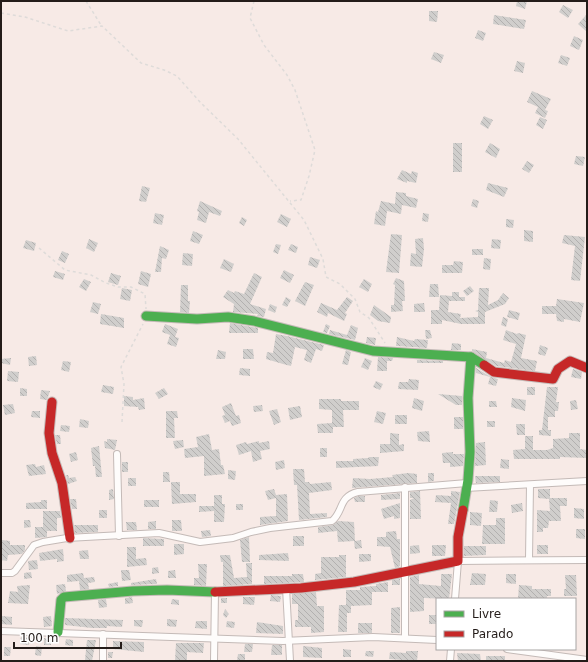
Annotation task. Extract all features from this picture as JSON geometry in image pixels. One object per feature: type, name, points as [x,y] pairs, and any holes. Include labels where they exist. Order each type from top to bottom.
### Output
[{"type":"street","points":[[146,316],[197,319],[228,317],[254,321],[355,348],[390,352],[471,357],[494,372],[537,378],[553,379],[558,368],[570,361],[587,368]]},
{"type":"street","points":[[455,598],[458,537],[467,486],[470,452],[468,398],[471,357]]},
{"type":"street","points":[[52,402],[49,433],[52,453],[62,482],[70,538]]},
{"type":"street","points":[[117,454],[120,536]]},
{"type":"street","points":[[1,573],[12,573],[15,571],[34,545],[43,542],[70,538],[159,533],[200,542],[233,538],[270,528],[332,521],[336,518],[345,498],[350,494],[405,487],[530,485],[587,481]]},
{"type":"street","points":[[529,560],[530,485]]},
{"type":"street","points":[[405,487],[405,638]]},
{"type":"street","points":[[58,632],[61,600],[64,597],[133,591],[167,590],[215,592],[354,582],[458,561],[587,560]]},
{"type":"street","points":[[286,588],[290,661]]},
{"type":"street","points":[[214,661],[215,592]]},
{"type":"street","points":[[1,631],[215,639],[290,640],[405,638],[436,640]]},
{"type":"street","points":[[103,634],[103,661]]},
{"type":"street","points":[[450,661],[451,650]]},
{"type":"street","points":[[514,650],[587,660]]},
{"type":"path","points":[[86,1],[102,26],[141,63],[164,70],[177,76],[238,139],[304,220],[323,259],[326,277],[340,284],[355,299],[360,312],[369,318],[390,352]]},
{"type":"path","points":[[254,1],[250,18],[264,45],[287,75],[295,90],[315,150],[310,176],[301,200],[290,201]]},
{"type":"path","points":[[1,14],[25,17],[68,31],[102,26]]},
{"type":"path","points":[[39,248],[65,270],[91,275],[106,283],[118,287],[130,287],[145,294],[146,316],[122,367],[124,384],[122,422]]},
{"type":"building","points":[[517,1],[527,1],[525,9],[516,6]]},
{"type":"building","points":[[563,5],[573,10],[568,18],[559,12]]},
{"type":"building","points":[[429,11],[438,11],[437,22],[429,21]]},
{"type":"building","points":[[587,14],[587,32],[578,24]]},
{"type":"building","points":[[494,15],[526,20],[524,29],[493,24]]},
{"type":"building","points":[[478,30],[486,33],[483,41],[475,38]]},
{"type":"building","points":[[574,36],[583,40],[579,50],[570,46]]},
{"type":"building","points":[[434,52],[444,55],[441,63],[431,59]]},
{"type":"building","points":[[561,55],[570,58],[567,66],[558,63]]},
{"type":"building","points":[[517,61],[525,63],[523,73],[514,71]]},
{"type":"building","points":[[532,91],[551,99],[545,110],[548,111],[545,118],[535,113],[538,107],[527,102]]},
{"type":"building","points":[[484,116],[493,120],[488,129],[480,124]]},
{"type":"building","points":[[540,117],[547,120],[543,129],[536,125]]},
{"type":"building","points":[[453,143],[462,143],[462,172],[453,172]]},
{"type":"building","points":[[490,143],[500,149],[496,158],[485,152]]},
{"type":"building","points":[[576,156],[585,157],[583,166],[574,164]]},
{"type":"building","points":[[527,161],[534,165],[529,173],[522,169]]},
{"type":"building","points":[[402,170],[411,174],[412,171],[418,173],[416,183],[407,181],[407,183],[397,179]]},
{"type":"building","points":[[488,183],[508,188],[504,197],[486,190]]},
{"type":"building","points":[[142,186],[150,188],[146,202],[139,201]]},
{"type":"building","points":[[396,192],[406,193],[406,196],[418,199],[416,208],[402,205],[401,214],[387,211],[385,226],[374,224],[376,211],[378,212],[381,201],[395,204]]},
{"type":"building","points":[[473,199],[479,201],[477,208],[471,206]]},
{"type":"building","points":[[200,201],[222,211],[220,216],[209,212],[206,223],[197,220],[199,212],[197,211]]},
{"type":"building","points":[[155,213],[164,215],[162,225],[153,223]]},
{"type":"building","points":[[423,213],[429,214],[428,222],[422,221]]},
{"type":"building","points":[[281,214],[291,219],[287,227],[277,222]]},
{"type":"building","points":[[242,217],[247,220],[244,226],[239,223]]},
{"type":"building","points":[[506,219],[514,220],[513,228],[506,227]]},
{"type":"building","points":[[524,230],[533,231],[533,242],[524,241]]},
{"type":"building","points":[[193,231],[203,235],[199,244],[190,241]]},
{"type":"building","points":[[391,234],[402,235],[399,273],[386,272]]},
{"type":"building","points":[[564,235],[585,237],[580,281],[571,280],[575,246],[562,243]]},
{"type":"building","points":[[423,238],[424,249],[422,267],[410,266],[411,253],[416,254],[415,239]]},
{"type":"building","points":[[89,239],[98,243],[94,252],[86,248]]},
{"type":"building","points":[[492,239],[501,240],[500,249],[491,248]]},
{"type":"building","points":[[26,240],[36,243],[34,251],[23,248]]},
{"type":"building","points":[[276,244],[281,245],[278,254],[273,252]]},
{"type":"building","points":[[291,244],[298,247],[296,253],[288,250]]},
{"type":"building","points":[[160,246],[169,250],[166,259],[162,258],[161,272],[155,272]]},
{"type":"building","points":[[472,249],[483,249],[483,255],[472,255]]},
{"type":"building","points":[[62,251],[69,254],[65,263],[58,260]]},
{"type":"building","points":[[183,253],[193,254],[192,266],[182,265]]},
{"type":"building","points":[[310,257],[320,260],[317,268],[308,265]]},
{"type":"building","points":[[484,258],[491,259],[490,270],[483,269]]},
{"type":"building","points":[[224,259],[234,264],[231,272],[220,268]]},
{"type":"building","points":[[454,261],[463,262],[462,273],[442,273],[442,265],[453,265]]},
{"type":"building","points":[[284,270],[294,275],[290,283],[280,278]]},
{"type":"building","points":[[55,271],[65,274],[63,280],[53,277]]},
{"type":"building","points":[[141,271],[151,274],[148,287],[138,284]]},
{"type":"building","points":[[111,273],[121,276],[118,285],[108,282]]},
{"type":"building","points":[[254,273],[262,277],[250,304],[266,309],[264,317],[257,316],[258,314],[233,312],[234,304],[223,297],[228,290],[234,293],[235,291],[244,294]]},
{"type":"building","points":[[396,278],[404,281],[405,301],[402,301],[403,311],[391,312],[391,305],[394,305],[395,285],[393,284]]},
{"type":"building","points":[[84,279],[91,282],[86,291],[79,287]]},
{"type":"building","points":[[364,279],[372,284],[368,292],[359,287]]},
{"type":"building","points":[[305,282],[314,285],[305,306],[295,301]]},
{"type":"building","points":[[430,284],[438,284],[439,297],[429,297]]},
{"type":"building","points":[[181,285],[188,285],[188,301],[190,301],[189,313],[180,312]]},
{"type":"building","points":[[470,286],[474,291],[467,296],[463,291]]},
{"type":"building","points":[[122,288],[132,290],[130,301],[120,299]]},
{"type":"building","points":[[479,288],[489,288],[488,305],[498,300],[503,293],[509,298],[505,304],[485,312],[485,324],[461,324],[442,320],[442,324],[431,324],[431,310],[439,310],[440,295],[452,296],[452,292],[459,292],[459,297],[465,297],[465,301],[449,301],[448,312],[461,314],[460,318],[478,317],[478,312],[475,311],[478,310]]},
{"type":"building","points":[[286,297],[291,300],[287,307],[282,305]]},
{"type":"building","points":[[347,297],[353,301],[345,313],[347,314],[344,321],[328,313],[327,317],[317,312],[321,303],[337,310]]},
{"type":"building","points":[[557,299],[584,303],[580,322],[564,319],[564,322],[557,321],[556,314],[542,314],[542,306],[556,306]]},
{"type":"building","points":[[93,302],[101,304],[98,314],[90,312]]},
{"type":"building","points":[[424,303],[425,312],[414,312],[414,304]]},
{"type":"building","points":[[270,304],[277,307],[275,313],[268,310]]},
{"type":"building","points":[[374,305],[391,317],[390,323],[378,321],[370,315]]},
{"type":"building","points":[[509,310],[520,313],[518,320],[507,317]]},
{"type":"building","points":[[101,314],[124,318],[124,328],[100,324]]},
{"type":"building","points":[[503,317],[508,319],[506,327],[501,325]]},
{"type":"building","points":[[230,323],[258,328],[258,333],[229,333]]},
{"type":"building","points":[[165,324],[178,329],[175,337],[179,338],[176,347],[167,344],[170,335],[162,332]]},
{"type":"building","points":[[326,324],[330,326],[327,333],[323,332]]},
{"type":"building","points":[[351,325],[358,328],[355,340],[329,334],[330,330],[347,335]]},
{"type":"building","points":[[425,330],[430,330],[432,338],[426,339]]},
{"type":"building","points":[[506,330],[517,334],[526,335],[521,358],[537,361],[535,371],[496,366],[472,351],[472,349],[487,352],[486,358],[504,363],[505,360],[511,362],[516,344],[503,340]]},
{"type":"building","points":[[276,334],[324,345],[322,351],[316,349],[311,363],[304,360],[307,350],[295,347],[291,366],[266,359],[267,352],[273,353]]},
{"type":"building","points":[[367,337],[376,338],[375,345],[366,343]]},
{"type":"building","points":[[397,337],[414,341],[415,339],[428,340],[427,348],[396,346]]},
{"type":"building","points":[[452,343],[461,344],[461,350],[451,350]]},
{"type":"building","points":[[540,345],[548,348],[545,356],[538,354]]},
{"type":"building","points":[[243,349],[253,349],[254,359],[243,359]]},
{"type":"building","points":[[218,350],[226,352],[225,359],[216,359]]},
{"type":"building","points":[[346,350],[351,352],[348,365],[342,364]]},
{"type":"building","points":[[36,356],[37,365],[29,366],[28,357]]},
{"type":"building","points":[[378,357],[393,358],[392,361],[387,361],[387,371],[377,371]]},
{"type":"building","points":[[11,358],[10,365],[1,363],[1,359]]},
{"type":"building","points":[[365,358],[372,361],[368,370],[361,367]]},
{"type":"building","points":[[417,360],[443,361],[443,363],[417,363]]},
{"type":"building","points":[[63,361],[71,362],[69,372],[61,370]]},
{"type":"building","points":[[240,368],[250,369],[250,376],[239,375]]},
{"type":"building","points":[[476,368],[491,377],[498,379],[496,386],[488,384],[490,377],[476,373]]},
{"type":"building","points":[[573,369],[582,372],[581,379],[571,377]]},
{"type":"building","points":[[8,371],[19,372],[18,382],[7,381]]},
{"type":"building","points":[[409,379],[419,380],[418,390],[398,389],[399,382],[408,382]]},
{"type":"building","points":[[376,381],[383,384],[380,390],[373,387]]},
{"type":"building","points":[[103,385],[114,387],[113,394],[101,392]]},
{"type":"building","points":[[527,387],[535,387],[535,395],[527,395]]},
{"type":"building","points":[[547,387],[558,387],[556,402],[559,402],[558,411],[555,411],[555,417],[548,417],[548,430],[551,430],[551,436],[539,435],[539,430],[542,430]]},
{"type":"building","points":[[20,388],[27,389],[27,396],[20,396]]},
{"type":"building","points":[[164,388],[168,394],[159,399],[155,393]]},
{"type":"building","points":[[41,390],[50,391],[47,400],[40,399]]},
{"type":"building","points":[[438,394],[462,396],[462,405],[456,405]]},
{"type":"building","points":[[124,396],[133,397],[133,400],[144,398],[145,409],[139,410],[138,407],[124,406]]},
{"type":"building","points":[[414,398],[424,401],[422,411],[412,408]]},
{"type":"building","points":[[512,398],[526,400],[525,411],[511,407]]},
{"type":"building","points":[[319,399],[359,401],[359,410],[343,410],[344,427],[333,427],[333,433],[318,433],[317,424],[332,423],[332,410],[319,409]]},
{"type":"building","points":[[576,400],[578,409],[571,410],[570,401]]},
{"type":"building","points":[[489,401],[496,401],[497,407],[489,407]]},
{"type":"building","points":[[231,403],[236,416],[239,415],[241,423],[232,426],[230,421],[225,423],[222,416],[225,415],[222,407]]},
{"type":"building","points":[[13,404],[15,413],[5,415],[3,405]]},
{"type":"building","points":[[262,405],[263,411],[254,412],[253,406]]},
{"type":"building","points":[[300,406],[302,417],[290,420],[288,408]]},
{"type":"building","points":[[277,409],[281,422],[274,425],[269,411]]},
{"type":"building","points":[[32,411],[40,411],[40,418],[31,417]]},
{"type":"building","points":[[166,411],[177,411],[178,418],[174,418],[175,438],[166,438]]},
{"type":"building","points":[[377,411],[386,413],[383,424],[374,422]]},
{"type":"building","points":[[395,415],[407,415],[407,424],[395,424]]},
{"type":"building","points":[[454,417],[463,417],[463,429],[454,429]]},
{"type":"building","points":[[80,419],[89,421],[88,428],[79,427]]},
{"type":"building","points":[[487,421],[495,421],[495,427],[487,427]]},
{"type":"building","points":[[516,424],[525,424],[525,435],[517,435]]},
{"type":"building","points":[[61,425],[70,426],[69,432],[60,431]]},
{"type":"building","points":[[429,431],[430,442],[418,441],[417,432]]},
{"type":"building","points":[[390,433],[399,434],[399,445],[404,444],[404,451],[380,453],[380,444],[390,444]]},
{"type":"building","points":[[569,433],[580,433],[580,449],[587,450],[587,458],[560,457],[560,459],[514,459],[513,450],[525,449],[525,436],[533,436],[533,450],[547,450],[553,448],[553,439],[569,438]]},
{"type":"building","points":[[209,434],[212,450],[219,449],[221,465],[223,465],[225,474],[204,476],[204,456],[185,458],[184,449],[198,447],[196,437]]},
{"type":"building","points":[[55,435],[60,435],[61,444],[57,444]]},
{"type":"building","points":[[107,439],[117,440],[115,450],[105,448],[104,441],[107,442]]},
{"type":"building","points":[[183,440],[184,447],[175,449],[173,441]]},
{"type":"building","points":[[259,441],[259,443],[269,441],[270,449],[260,451],[262,459],[253,462],[251,451],[239,455],[236,445],[246,442],[247,444]]},
{"type":"building","points":[[485,442],[486,465],[475,466],[476,443]]},
{"type":"building","points":[[99,446],[102,477],[96,477],[91,448]]},
{"type":"building","points":[[320,448],[327,448],[327,457],[320,457]]},
{"type":"building","points":[[76,452],[78,460],[71,462],[69,454]]},
{"type":"building","points":[[453,452],[453,454],[464,454],[463,466],[450,467],[450,463],[443,463],[442,453]]},
{"type":"building","points":[[379,457],[378,466],[336,468],[336,461],[353,461],[353,459]]},
{"type":"building","points":[[501,459],[509,460],[509,469],[500,468]]},
{"type":"building","points":[[284,460],[285,468],[276,470],[275,462]]},
{"type":"building","points":[[122,462],[128,462],[128,472],[122,472]]},
{"type":"building","points":[[35,464],[36,467],[44,465],[46,474],[29,476],[26,465]]},
{"type":"building","points":[[293,469],[304,469],[305,482],[309,482],[310,484],[331,482],[332,490],[309,493],[310,514],[327,513],[327,517],[299,520],[297,485],[294,485]]},
{"type":"building","points":[[228,470],[236,471],[235,480],[228,479]]},
{"type":"building","points":[[163,472],[169,472],[170,482],[163,482]]},
{"type":"building","points":[[408,473],[417,474],[417,483],[352,488],[353,478],[370,479],[393,477],[392,475]]},
{"type":"building","points":[[428,473],[434,473],[434,481],[428,482]]},
{"type":"building","points":[[66,475],[68,475],[69,478],[75,477],[77,481],[68,484]]},
{"type":"building","points":[[475,476],[500,476],[500,482],[476,483]]},
{"type":"building","points":[[128,478],[136,478],[136,486],[128,486]]},
{"type":"building","points":[[171,482],[180,482],[180,494],[196,494],[196,502],[172,504]]},
{"type":"building","points":[[113,489],[114,499],[109,500],[109,490]]},
{"type":"building","points":[[274,489],[276,495],[287,494],[288,521],[260,525],[260,517],[276,516],[276,498],[268,500],[265,491]]},
{"type":"building","points":[[538,489],[550,489],[550,498],[567,498],[567,506],[560,506],[561,521],[549,521],[548,528],[543,528],[543,532],[537,532],[537,510],[550,511],[549,499],[538,498]]},
{"type":"building","points":[[420,491],[421,519],[410,519],[410,500],[414,498],[410,498],[410,492]]},
{"type":"building","points":[[451,491],[460,492],[454,524],[448,524],[451,503],[435,502],[436,495],[451,496]]},
{"type":"building","points":[[400,493],[400,499],[381,500],[381,495]]},
{"type":"building","points":[[214,495],[222,495],[222,504],[225,504],[224,522],[214,522],[214,511],[199,512],[199,506],[214,506]]},
{"type":"building","points":[[365,496],[365,502],[355,502],[354,498]]},
{"type":"building","points":[[70,499],[76,499],[77,509],[72,509]]},
{"type":"building","points":[[41,500],[47,500],[47,509],[26,509],[26,503],[41,502]]},
{"type":"building","points":[[144,500],[159,500],[159,507],[144,507]]},
{"type":"building","points":[[490,500],[498,501],[497,512],[489,512]]},
{"type":"building","points":[[400,503],[400,518],[394,519],[394,516],[384,519],[381,509]]},
{"type":"building","points":[[522,503],[523,511],[512,513],[511,505]]},
{"type":"building","points":[[236,504],[243,504],[243,510],[236,510]]},
{"type":"building","points":[[574,508],[584,509],[584,519],[574,518]]},
{"type":"building","points":[[99,510],[107,510],[107,518],[99,518]]},
{"type":"building","points":[[43,511],[60,511],[61,518],[57,518],[57,531],[47,531],[47,537],[35,538],[35,527],[43,527]]},
{"type":"building","points":[[470,512],[482,513],[481,526],[470,525]]},
{"type":"building","points":[[496,518],[505,518],[505,544],[482,544],[483,525],[496,525]]},
{"type":"building","points":[[24,520],[30,520],[31,527],[24,528]]},
{"type":"building","points":[[172,520],[181,520],[182,531],[172,531]]},
{"type":"building","points":[[156,521],[156,529],[148,529],[148,522]]},
{"type":"building","points":[[338,521],[354,522],[355,541],[361,540],[362,548],[355,549],[354,541],[338,542],[337,531],[318,533],[318,527],[333,525]]},
{"type":"building","points":[[126,522],[136,522],[137,530],[127,530]]},
{"type":"building","points":[[74,525],[98,525],[98,532],[75,533]]},
{"type":"building","points":[[576,529],[585,529],[585,539],[576,538]]},
{"type":"building","points":[[210,530],[211,536],[202,537],[201,531]]},
{"type":"building","points":[[396,531],[397,539],[400,539],[400,566],[395,568],[390,547],[377,546],[377,537],[386,537],[386,532]]},
{"type":"building","points":[[293,536],[304,536],[304,546],[293,546]]},
{"type":"building","points":[[249,537],[250,562],[242,562],[240,540]]},
{"type":"building","points":[[143,538],[164,539],[164,546],[143,546]]},
{"type":"building","points":[[2,540],[10,541],[10,545],[25,545],[25,550],[22,554],[8,555],[7,561],[1,560]]},
{"type":"building","points":[[174,544],[184,544],[184,554],[174,555]]},
{"type":"building","points":[[419,545],[420,553],[410,554],[410,546]]},
{"type":"building","points":[[432,545],[446,545],[445,556],[432,556]]},
{"type":"building","points":[[537,545],[548,545],[548,554],[537,554]]},
{"type":"building","points":[[464,546],[486,546],[486,555],[464,556]]},
{"type":"building","points":[[127,547],[136,547],[136,559],[146,558],[147,565],[127,567]]},
{"type":"building","points":[[63,549],[64,561],[57,562],[57,559],[40,561],[39,553]]},
{"type":"building","points":[[88,550],[89,559],[80,559],[79,551]]},
{"type":"building","points":[[288,553],[289,561],[259,560],[259,555]]},
{"type":"building","points":[[359,554],[371,554],[371,561],[359,562]]},
{"type":"building","points":[[220,555],[230,555],[234,578],[247,577],[246,563],[252,563],[252,584],[223,586],[223,562],[221,562]]},
{"type":"building","points":[[339,555],[346,555],[346,577],[315,580],[315,574],[321,573],[321,557],[339,557]]},
{"type":"building","points":[[37,560],[38,569],[29,570],[28,561]]},
{"type":"building","points":[[198,564],[207,564],[206,586],[194,585],[194,578],[199,578]]},
{"type":"building","points":[[158,567],[159,573],[152,574],[152,568]]},
{"type":"building","points":[[121,570],[129,570],[131,580],[122,581]]},
{"type":"building","points":[[175,570],[176,578],[168,578],[168,571]]},
{"type":"building","points":[[31,572],[32,578],[24,579],[24,573]]},
{"type":"building","points":[[83,573],[84,578],[94,577],[95,582],[88,583],[89,589],[80,590],[79,581],[67,582],[67,575]]},
{"type":"building","points":[[472,573],[486,574],[485,585],[470,585]]},
{"type":"building","points":[[292,574],[303,574],[304,582],[264,584],[264,576],[292,576]]},
{"type":"building","points":[[441,574],[452,574],[449,598],[424,598],[424,611],[410,612],[410,577],[419,575],[419,584],[441,586]]},
{"type":"building","points":[[506,574],[516,574],[516,584],[506,583]]},
{"type":"building","points":[[565,575],[576,575],[577,596],[564,596],[564,589],[566,589]]},
{"type":"building","points":[[156,579],[157,584],[131,585],[131,583]]},
{"type":"building","points":[[400,579],[400,585],[392,585],[392,580]]},
{"type":"building","points":[[118,582],[118,586],[109,587],[108,584]]},
{"type":"building","points":[[388,582],[388,592],[372,592],[372,605],[351,606],[351,613],[347,613],[347,632],[338,632],[339,605],[346,605],[346,590],[360,590],[360,587],[376,586],[376,584]]},
{"type":"building","points":[[65,584],[66,591],[57,594],[56,585]]},
{"type":"building","points":[[30,585],[28,604],[8,603],[10,591],[18,592],[17,586]]},
{"type":"building","points":[[519,585],[532,586],[532,589],[551,589],[551,596],[547,596],[547,598],[518,598]]},
{"type":"building","points":[[316,592],[317,606],[324,606],[324,632],[311,633],[311,627],[295,627],[295,620],[298,620],[298,604],[292,604],[292,594]]},
{"type":"building","points":[[271,595],[281,596],[280,602],[270,601]]},
{"type":"building","points":[[132,597],[133,603],[125,604],[125,598]]},
{"type":"building","points":[[243,597],[255,597],[254,605],[243,604]]},
{"type":"building","points":[[221,598],[227,598],[227,603],[221,603]]},
{"type":"building","points":[[106,599],[107,607],[99,608],[98,600]]},
{"type":"building","points":[[172,599],[179,600],[179,605],[171,604]]},
{"type":"building","points":[[400,607],[400,633],[391,633],[391,608]]},
{"type":"building","points":[[225,609],[229,614],[226,618],[223,615]]},
{"type":"building","points":[[429,615],[436,615],[436,624],[429,624]]},
{"type":"building","points":[[2,616],[12,617],[12,625],[2,624]]},
{"type":"building","points":[[51,616],[52,626],[44,627],[43,617]]},
{"type":"building","points":[[65,618],[123,620],[122,627],[107,626],[107,628],[92,628],[65,625]]},
{"type":"building","points":[[167,619],[177,620],[176,627],[167,626]]},
{"type":"building","points":[[134,620],[143,620],[142,627],[134,626]]},
{"type":"building","points":[[196,621],[207,621],[207,629],[195,628]]},
{"type":"building","points":[[227,621],[235,622],[234,628],[226,627]]},
{"type":"building","points":[[257,622],[283,626],[283,634],[256,633]]},
{"type":"building","points":[[358,623],[372,623],[372,633],[358,633]]},
{"type":"building","points":[[21,637],[30,638],[29,645],[20,644]]},
{"type":"building","points":[[44,638],[51,639],[51,645],[44,645]]},
{"type":"building","points":[[66,639],[73,640],[73,646],[65,645]]},
{"type":"building","points":[[87,640],[96,640],[92,661],[85,660]]},
{"type":"building","points":[[113,641],[144,642],[144,652],[113,649]]},
{"type":"building","points":[[176,643],[204,643],[203,653],[187,652],[187,661],[175,661]]},
{"type":"building","points":[[245,644],[253,644],[252,652],[244,652]]},
{"type":"building","points":[[272,645],[282,645],[282,655],[271,655]]},
{"type":"building","points":[[36,646],[42,647],[41,656],[35,655]]},
{"type":"building","points":[[303,646],[322,648],[322,658],[303,657]]},
{"type":"building","points":[[4,647],[11,647],[10,656],[4,656]]},
{"type":"building","points":[[343,649],[351,650],[351,657],[343,657]]},
{"type":"building","points":[[366,651],[374,651],[373,657],[365,656]]},
{"type":"building","points":[[406,651],[418,651],[417,661],[389,659],[390,652],[406,653]]},
{"type":"building","points":[[108,652],[113,652],[112,658],[108,658]]},
{"type":"building","points":[[457,653],[480,654],[481,661],[458,661]]},
{"type":"building","points":[[238,654],[245,654],[245,661],[237,661]]},
{"type":"building","points":[[486,656],[505,656],[505,661],[486,661]]},
{"type":"traffic: fast","points":[[146,316],[197,319],[228,317],[254,321],[373,351],[471,357],[484,365]]},
{"type":"traffic: fast","points":[[463,510],[468,480],[470,452],[468,398],[471,357]]},
{"type":"traffic: fast","points":[[58,632],[61,600],[64,597],[133,591],[167,590],[215,592]]},
{"type":"traffic: jam","points":[[484,365],[494,372],[553,379],[558,369],[570,361],[587,368]]},
{"type":"traffic: jam","points":[[52,402],[49,433],[52,453],[62,483],[70,538]]},
{"type":"traffic: jam","points":[[215,592],[301,588],[354,582],[458,561],[458,537],[463,510]]}]
